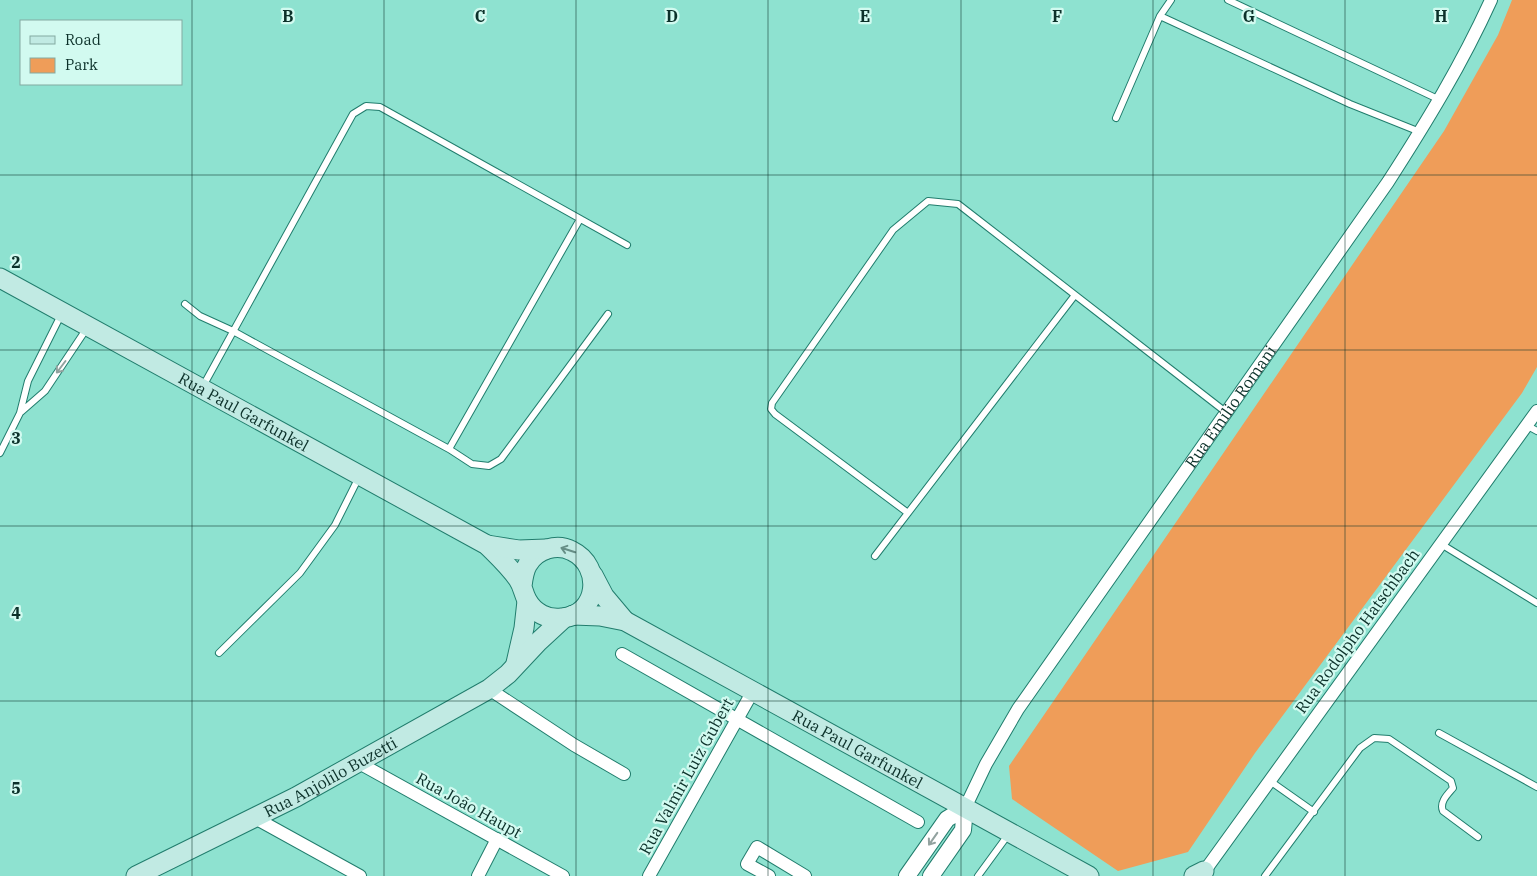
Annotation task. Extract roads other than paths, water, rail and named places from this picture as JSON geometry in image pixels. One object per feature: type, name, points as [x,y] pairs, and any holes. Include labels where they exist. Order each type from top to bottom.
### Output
[{"type":"main road","name":"Rua Paul Garfunkel","points":[[0,278],[487,545],[507,565],[525,593]]},
{"type":"main road","name":"Rua Paul Garfunkel","points":[[487,545],[519,550],[546,549]]},
{"type":"main road","points":[[516,664],[524,628],[524,574],[528,563],[546,549],[558,547],[569,549],[579,554],[587,563],[592,574],[592,593],[588,603],[581,610],[568,617],[553,618],[543,615],[534,609],[525,593]]},
{"type":"main road","name":"Rua Paul Garfunkel","points":[[592,574],[604,596],[625,621]]},
{"type":"main road","name":"Rua Paul Garfunkel","points":[[568,617],[600,616],[625,621],[1089,876]]},
{"type":"main road","name":"Rua Anjolilo Buzetti","points":[[136,876],[255,818],[359,763],[489,689],[508,674],[516,664],[568,617]]},
{"type":"street","name":"Rua Emílio Romani","points":[[931,876],[962,830],[965,808],[986,764],[1018,709],[1388,182],[1440,100],[1491,0]]},
{"type":"street","name":"Rua Rodolpho Hatschbach","points":[[1200,875],[1441,544],[1532,428],[1537,410]]},
{"type":"street","points":[[622,654],[918,822]]},
{"type":"street","points":[[489,689],[574,745],[624,774]]},
{"type":"street","name":"Rua Valmir Luiz Gubert","points":[[649,876],[752,691]]},
{"type":"street","name":"Rua João Haupt","points":[[359,763],[563,876]]},
{"type":"street","name":"Rua Emílio Romani","points":[[907,876],[947,819],[965,808]]},
{"type":"street","points":[[255,818],[360,876]]},
{"type":"street","points":[[478,876],[497,840]]},
{"type":"street","points":[[769,876],[747,864],[757,847],[805,876]]},
{"type":"lane","points":[[1116,118],[1160,16],[1171,0]]},
{"type":"lane","points":[[1228,0],[1440,100]]},
{"type":"lane","points":[[1160,16],[1350,104],[1420,132]]},
{"type":"lane","points":[[201,389],[353,114],[366,106],[380,107],[627,245]]},
{"type":"lane","points":[[908,513],[775,414],[771,409],[772,403],[893,230],[928,201],[958,204],[1227,413]]},
{"type":"lane","points":[[449,449],[580,219]]},
{"type":"lane","points":[[876,556],[1074,295]]},
{"type":"lane","points":[[185,304],[200,316],[233,331],[449,449],[472,464],[489,466],[501,459],[608,314]]},
{"type":"lane","points":[[0,453],[20,413],[28,381],[62,312]]},
{"type":"lane","points":[[20,413],[45,391],[88,327]]},
{"type":"lane","points":[[219,653],[300,573],[335,525],[360,476]]},
{"type":"lane","points":[[1441,544],[1537,603]]},
{"type":"lane","points":[[1439,733],[1537,786]]},
{"type":"lane","points":[[1265,876],[1360,748],[1374,738],[1389,738],[1452,781],[1453,788],[1441,808],[1478,837]]},
{"type":"lane","points":[[1270,781],[1314,812]]},
{"type":"lane","points":[[978,876],[1010,833]]}]
